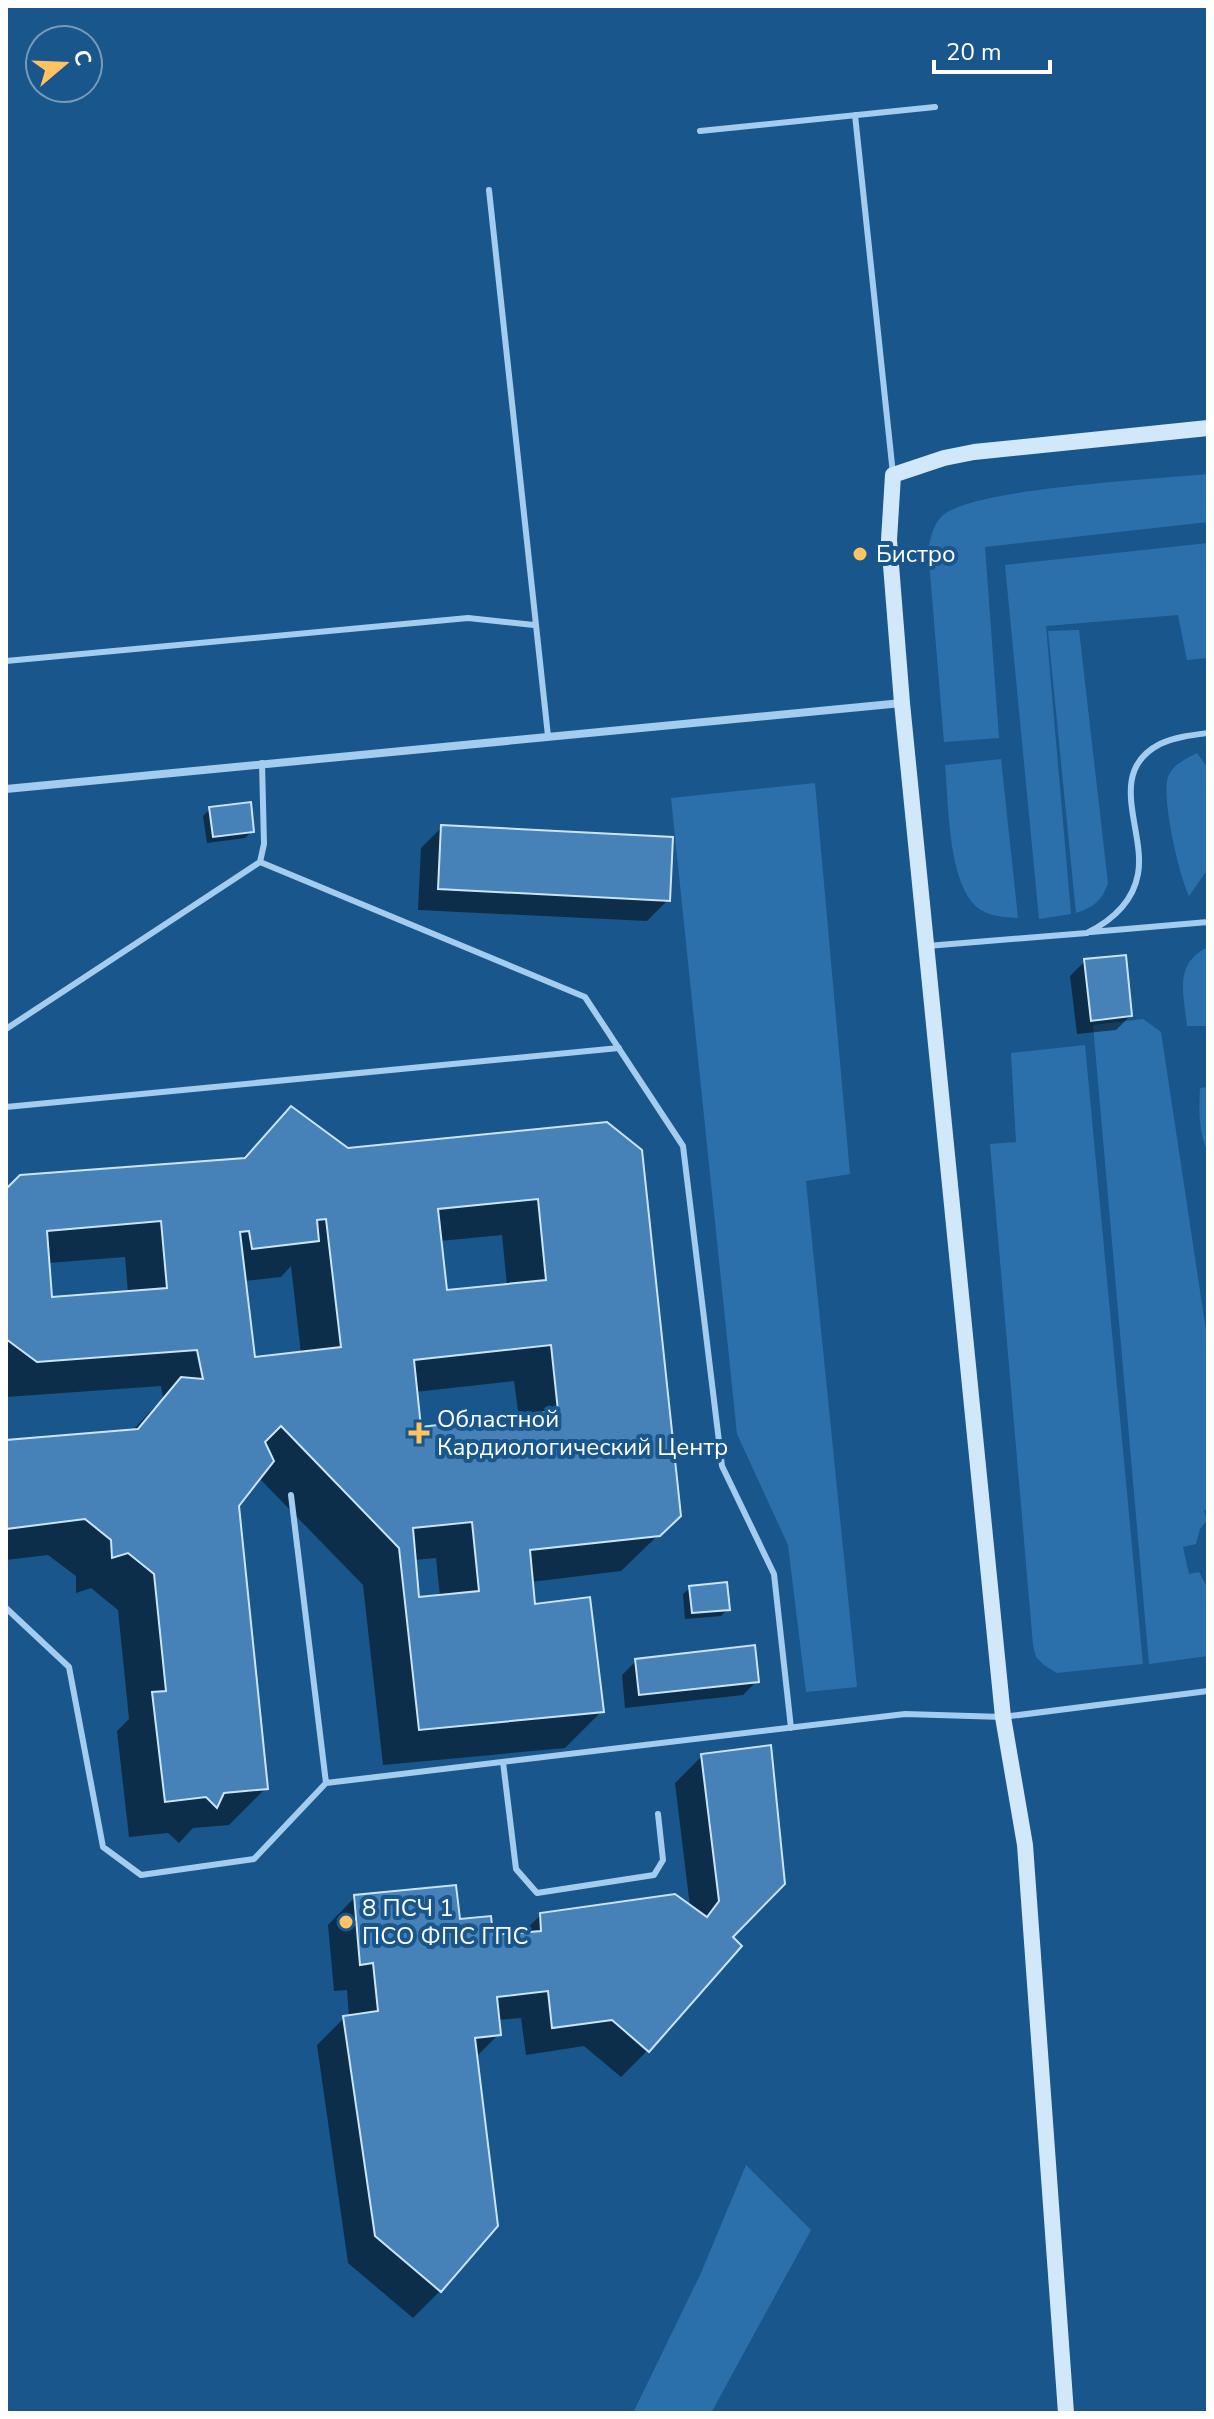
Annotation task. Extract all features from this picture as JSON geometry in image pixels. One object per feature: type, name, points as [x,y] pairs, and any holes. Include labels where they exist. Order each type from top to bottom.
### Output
[{"type":"street","points":[[1066,2413],[1025,1845],[1003,1717],[902,703],[889,540],[893,475],[944,458],[974,452],[1208,428]]},
{"type":"street","points":[[6,789],[902,703]]},
{"type":"lane","points":[[700,131],[935,107]]},
{"type":"lane","points":[[855,115],[893,475]]},
{"type":"lane","points":[[489,190],[548,736]]},
{"type":"lane","points":[[6,661],[468,618],[534,625]]},
{"type":"lane","points":[[1087,933],[1108,922],[1134,889],[1139,872],[1130,791],[1132,774],[1142,757],[1159,744],[1208,733]]},
{"type":"lane","points":[[6,1029],[260,862],[264,844],[262,763]]},
{"type":"lane","points":[[260,862],[585,997],[683,1146],[722,1466],[774,1574],[791,1728]]},
{"type":"lane","points":[[927,946],[1208,922]]},
{"type":"lane","points":[[6,1107],[619,1048]]},
{"type":"lane","points":[[291,1495],[326,1783]]},
{"type":"lane","points":[[6,1608],[69,1667],[103,1847],[141,1875],[254,1859],[326,1783],[905,1714],[1003,1717],[1208,1691]]},
{"type":"lane","points":[[503,1762],[516,1869],[537,1893],[654,1875],[663,1860],[658,1814]]},
{"type":"shaded area","points":[[1208,474],[1208,522],[985,547],[999,738],[944,742],[928,549],[934,527],[942,516],[960,506],[1026,492]]},
{"type":"shaded area","points":[[1208,543],[1208,658],[1187,660],[1178,615],[1046,626],[1071,914],[1039,919],[1005,565]]},
{"type":"shaded area","points":[[1079,630],[1108,883],[1096,902],[1076,913],[1048,631]]},
{"type":"shaded area","points":[[1197,753],[1208,768],[1208,869],[1189,896],[1172,836],[1166,787],[1173,769]]},
{"type":"shaded area","points":[[1001,759],[1018,918],[990,914],[970,899],[956,864],[949,821],[945,765]]},
{"type":"shaded area","points":[[815,783],[850,1174],[806,1181],[857,1687],[806,1692],[788,1545],[737,1434],[671,798]]},
{"type":"shaded area","points":[[1208,947],[1208,1026],[1187,1026],[1183,991],[1185,971],[1197,954]]},
{"type":"shaded area","points":[[1143,1019],[1161,1032],[1208,1344],[1208,1508],[1204,1511],[1207,1520],[1200,1529],[1196,1544],[1183,1547],[1189,1574],[1199,1572],[1208,1589],[1208,1656],[1149,1664],[1093,1025]]},
{"type":"shaded area","points":[[1085,1045],[1143,1664],[1057,1673],[1036,1657],[1033,1645],[990,1144],[1016,1142],[1011,1053]]},
{"type":"shaded area","points":[[1208,1087],[1208,1151],[1201,1128],[1199,1104],[1200,1088]]},
{"type":"shaded area","points":[[746,2165],[811,2230],[711,2413],[633,2413],[701,2273]]},
{"type":"building","points":[[251,802],[254,832],[213,837],[209,807]]},
{"type":"building","points":[[441,825],[673,837],[670,901],[438,889]]},
{"type":"building","points":[[1126,955],[1132,1016],[1091,1021],[1084,959]]},
{"type":"building","points":[[291,1106],[348,1148],[607,1122],[642,1150],[681,1516],[660,1536],[530,1550],[535,1604],[590,1597],[604,1712],[419,1730],[399,1548],[281,1426],[265,1442],[274,1461],[239,1506],[268,1789],[224,1793],[217,1808],[206,1797],[165,1802],[152,1692],[166,1691],[154,1574],[128,1553],[112,1558],[111,1540],[85,1519],[6,1529],[6,1440],[138,1429],[181,1377],[203,1379],[197,1350],[37,1362],[6,1339],[6,1189],[20,1175],[245,1158]],"holes":[[[538,1199],[546,1280],[447,1290],[438,1209]],[[326,1219],[341,1347],[255,1357],[240,1232],[249,1231],[252,1249],[319,1241],[317,1220]],[[161,1221],[167,1288],[52,1297],[47,1231]],[[551,1345],[558,1411],[421,1427],[414,1360]],[[472,1522],[479,1591],[419,1597],[413,1528]]]},
{"type":"building","points":[[727,1582],[730,1610],[692,1613],[689,1586]]},
{"type":"building","points":[[755,1645],[759,1682],[639,1695],[635,1659]]},
{"type":"building","points":[[771,1745],[785,1884],[733,1937],[742,1946],[649,2052],[612,2020],[552,2028],[548,1991],[497,1997],[501,2035],[475,2038],[498,2226],[441,2292],[375,2236],[343,2016],[378,2011],[373,1963],[360,1965],[354,1895],[456,1885],[460,1919],[491,1916],[493,1935],[541,1931],[540,1913],[675,1894],[707,1917],[719,1901],[701,1754]]},
{"type":"place","name":"Бистро","points":[[860,554]]},
{"type":"place","name":"Областной Кардиологический Центр","points":[[419,1433]]},
{"type":"place","name":"8 ПСЧ 1 ПСО ФПС ГПС","points":[[346,1922]]}]
